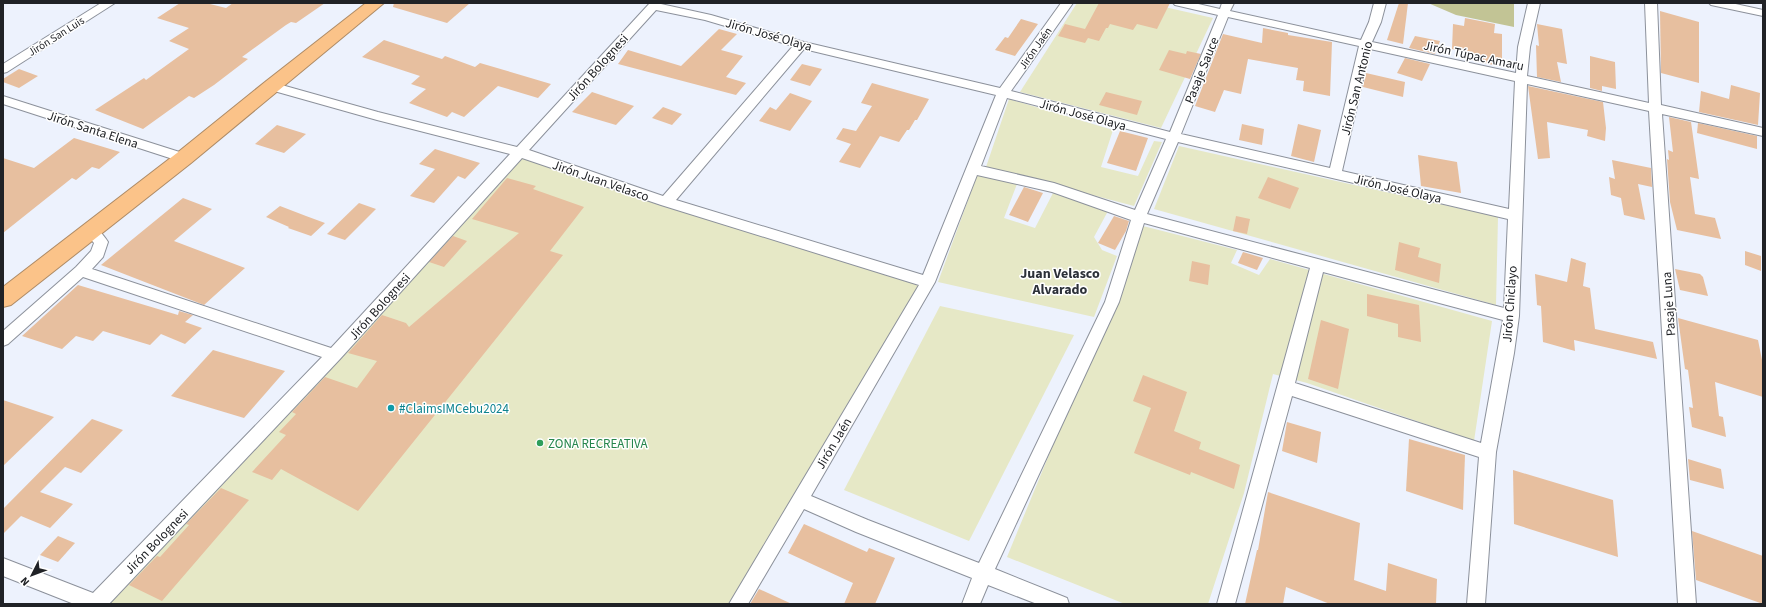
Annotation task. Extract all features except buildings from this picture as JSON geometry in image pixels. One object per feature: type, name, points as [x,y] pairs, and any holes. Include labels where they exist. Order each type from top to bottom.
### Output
[{"type":"highway","points":[[3,299],[184,158],[271,86],[376,3]]},
{"type":"street","name":"Jirón San Luis","points":[[3,69],[109,3]]},
{"type":"street","name":"Jirón Jaén","points":[[738,604],[928,282],[1003,93],[1067,3]]},
{"type":"street","name":"Jirón Túpac Amaru","points":[[1179,3],[1226,8],[1365,45],[1520,80],[1655,107],[1763,132]]},
{"type":"street","name":"Jirón San Antonio","points":[[1335,174],[1365,45],[1375,22],[1380,3]]},
{"type":"street","name":"Jirón Chiclayo","points":[[1476,604],[1488,452],[1511,316],[1520,80],[1524,47],[1534,3]]},
{"type":"street","name":"Pasaje Luna","points":[[1651,3],[1655,107],[1687,604]]},
{"type":"street","points":[[1715,3],[1763,13]]},
{"type":"street","name":"Jirón José Olaya","points":[[654,4],[707,17],[802,44],[1003,93],[1174,137],[1514,215]]},
{"type":"street","name":"Jirón Bolognesi","points":[[97,604],[334,355],[654,4]]},
{"type":"street","name":"Pasaje Sauce","points":[[983,574],[1112,302],[1139,217],[1174,137],[1226,8]]},
{"type":"street","points":[[666,202],[802,44]]},
{"type":"street","name":"Jirón Juan Velasco","points":[[271,86],[377,116],[520,152],[666,202],[928,282]]},
{"type":"street","name":"Jirón Santa Elena","points":[[3,100],[184,158]]},
{"type":"street","points":[[973,169],[1054,188],[1139,217],[1511,316]]},
{"type":"street","points":[[3,340],[81,271],[98,253],[101,242],[90,231]]},
{"type":"street","points":[[1226,604],[1318,264]]},
{"type":"street","points":[[81,271],[334,355]]},
{"type":"street","points":[[1286,386],[1488,452]]},
{"type":"street","points":[[800,499],[862,526],[1060,604]]},
{"type":"street","points":[[3,567],[97,604]]},
{"type":"street","points":[[971,604],[983,574]]},
{"type":"green space","points":[[1077,3],[1147,3],[1213,18],[1161,128],[1020,92]]},
{"type":"green space","points":[[1428,3],[1514,3],[1514,27],[1456,15]]},
{"type":"green space","points":[[1009,99],[1113,130],[1101,167],[1138,176],[1154,141],[1162,142],[1134,206],[986,167]]},
{"type":"green space","points":[[1179,146],[1498,217],[1496,305],[1154,209]]},
{"type":"green space","name":"ZONA RECREATIVA","points":[[520,152],[928,282],[738,604],[97,604]]},
{"type":"green space","points":[[978,173],[1017,184],[1004,218],[1035,228],[1053,193],[1108,211],[1094,237],[1102,250],[1117,256],[1094,317],[938,282]]},
{"type":"green space","points":[[1143,226],[1237,250],[1231,263],[1259,275],[1270,259],[1492,321],[1474,441],[1307,383],[1273,374],[1244,493],[1208,604],[1125,604],[1007,557]]},
{"type":"green space","points":[[940,306],[1074,335],[969,541],[844,490]]},
{"type":"place","name":"#ClaimsIMCebu2024","points":[[391,408]]},
{"type":"place","name":"ZONA RECREATIVA","points":[[540,443]]},
{"type":"district","name":"Juan Velasco Alvarado","points":[[1060,282]]}]
